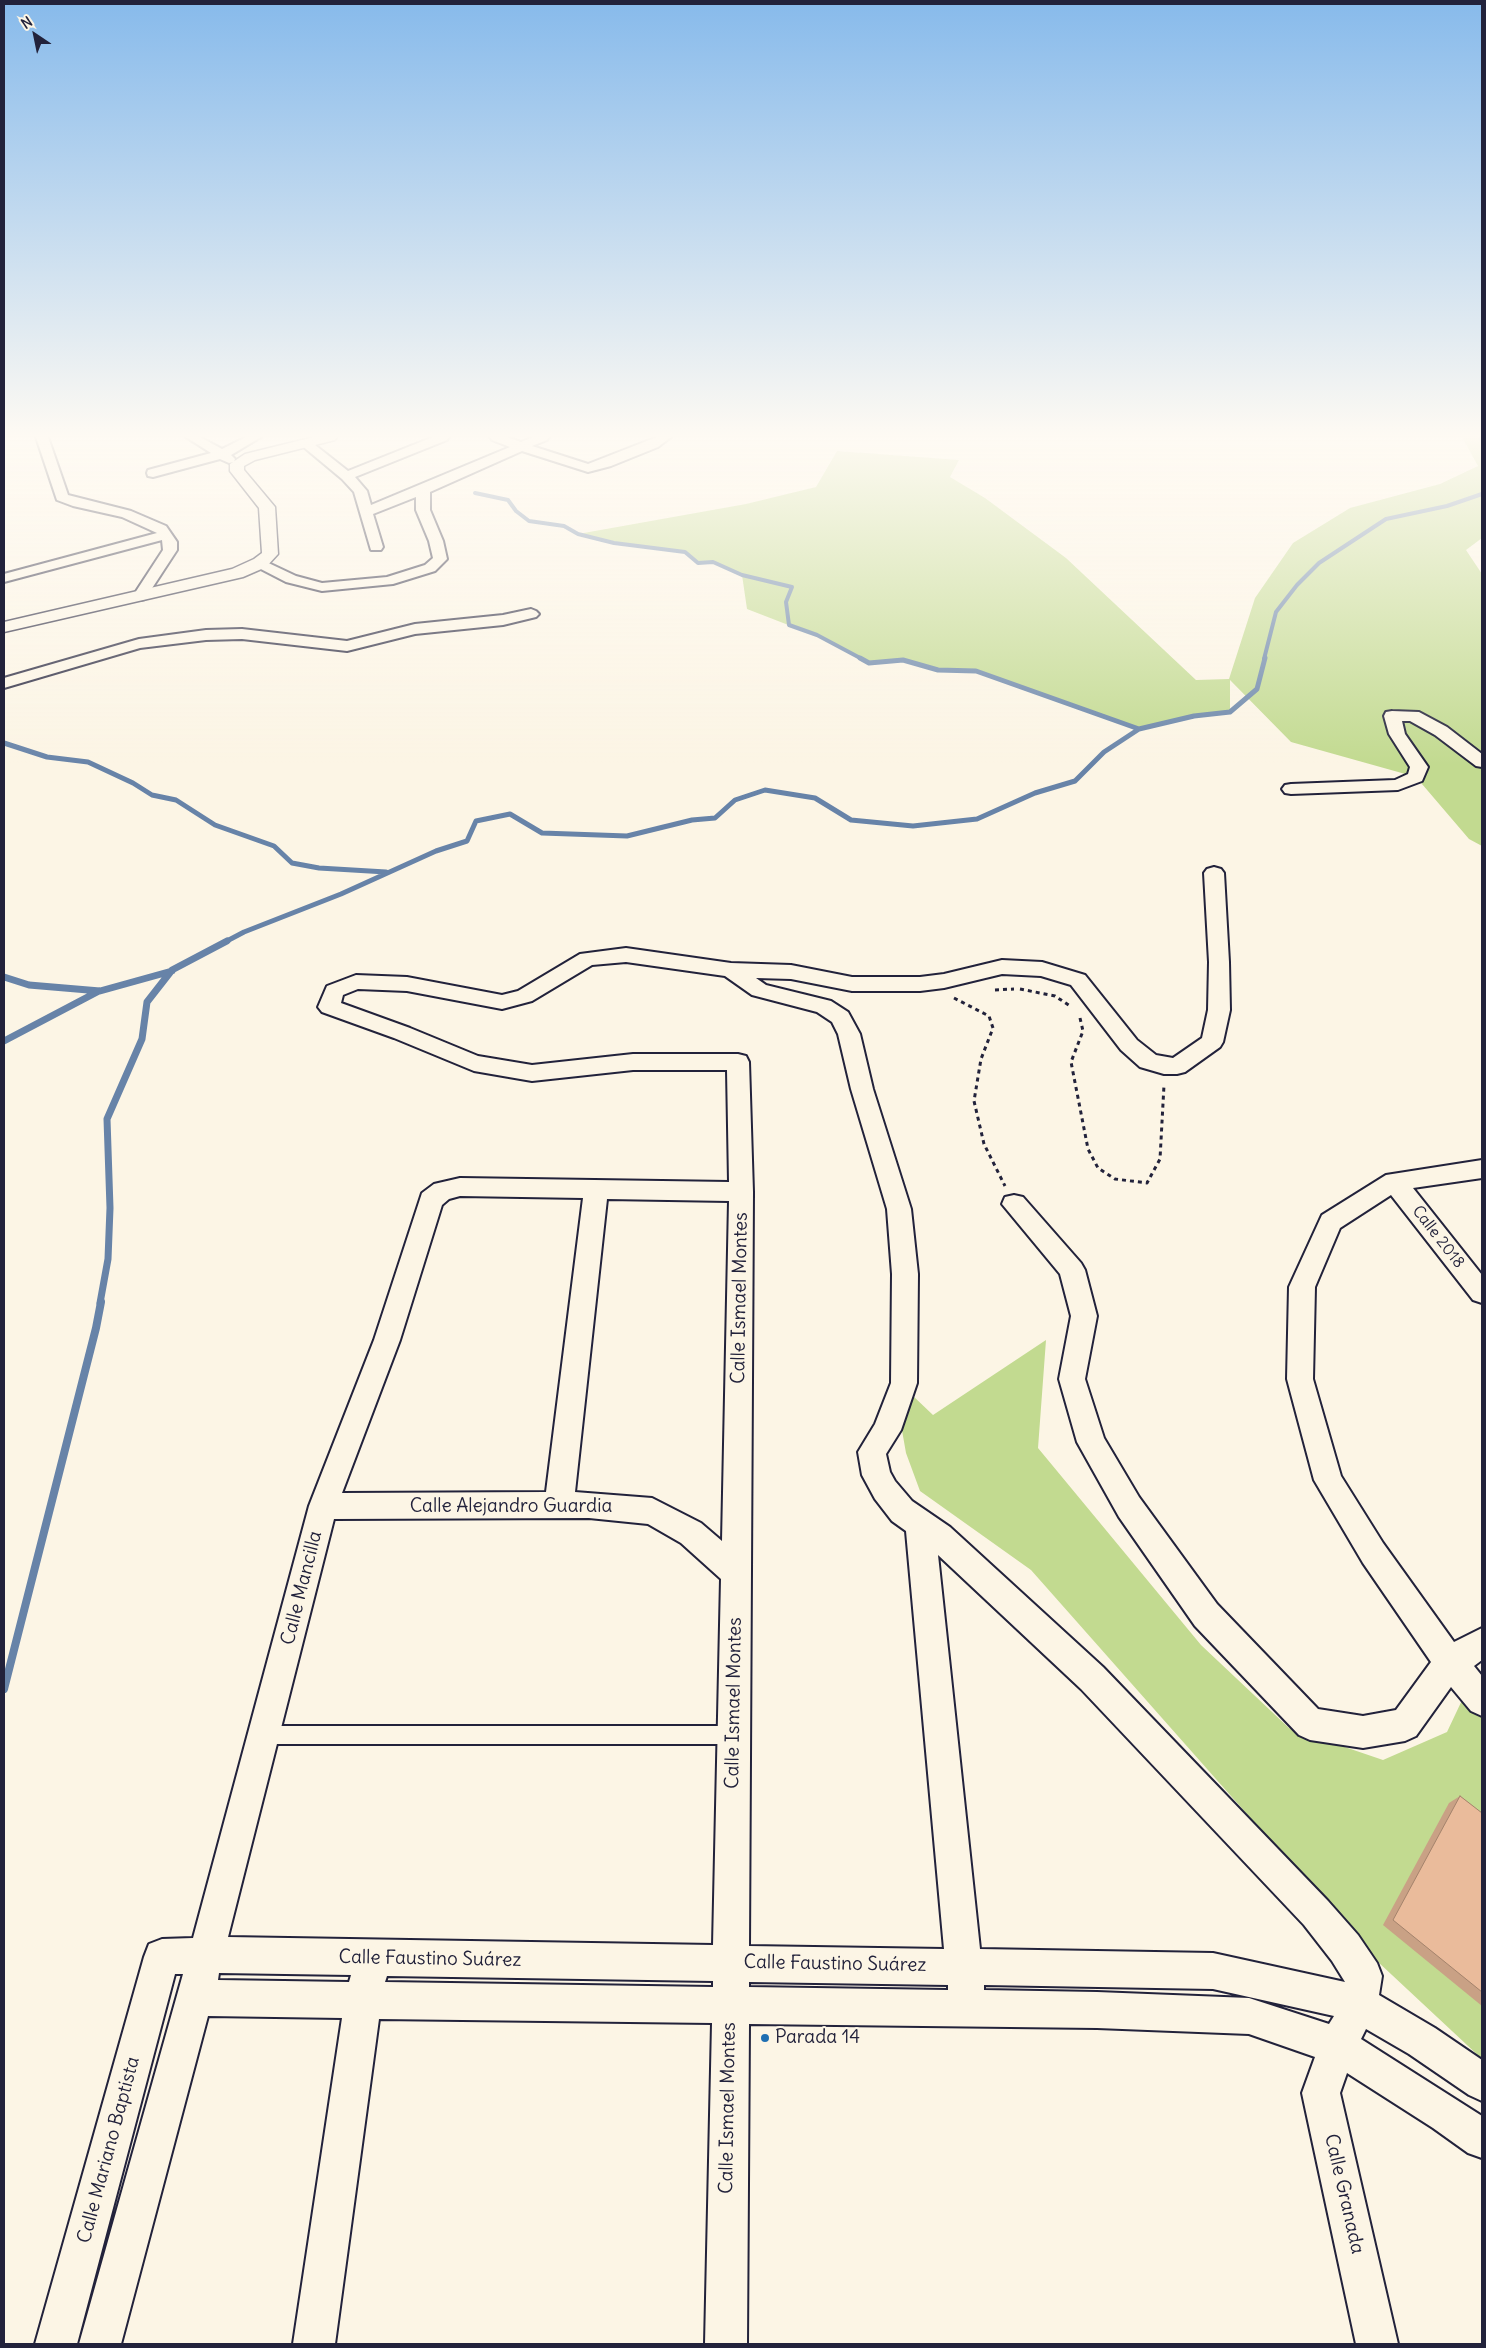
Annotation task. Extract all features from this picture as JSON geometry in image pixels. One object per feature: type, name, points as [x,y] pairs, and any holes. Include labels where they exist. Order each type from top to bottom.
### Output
[{"type":"street","points":[[4,578],[122,547]]},
{"type":"street","points":[[140,596],[170,550],[170,547]]},
{"type":"street","points":[[4,627],[237,573],[260,564],[270,554],[270,547]]},
{"type":"street","points":[[260,564],[291,579],[322,587],[388,581],[430,568],[440,560],[437,547]]},
{"type":"street","points":[[4,683],[139,644],[206,635],[242,634],[347,646],[415,629],[502,620],[530,614]]},
{"type":"street","points":[[1291,789],[1398,785],[1416,777],[1419,767],[1398,734],[1392,716],[1413,716],[1441,731],[1482,762]]},
{"type":"street","points":[[732,970],[791,972],[852,984],[894,984],[944,981],[1002,967],[1042,969],[1078,980],[1129,1045],[1148,1061],[1164,1066],[1177,1066],[1212,1042],[1219,1010],[1219,962],[1214,874]]},
{"type":"street","name":"Calle Ismael Montes","points":[[726,2344],[729,2004],[742,1192],[738,1062],[633,1062],[532,1073],[474,1063],[402,1033],[329,1007],[334,991],[356,982],[407,984],[502,1002],[525,996],[587,959],[626,955],[732,970]]},
{"type":"street","name":"Calle Granada","points":[[732,970],[759,990],[824,1006],[840,1017],[849,1034],[862,1089],[899,1209],[905,1274],[904,1383],[887,1430],[872,1452],[876,1476],[902,1510],[940,1537],[1092,1678],[1316,1913],[1345,1948],[1364,1976],[1359,2004],[1338,2046],[1321,2093],[1377,2344]]},
{"type":"street","points":[[1482,1169],[1394,1181],[1331,1222],[1302,1287],[1300,1379],[1328,1480],[1373,1553],[1450,1662],[1482,1700]]},
{"type":"street","name":"Calle 2018","points":[[1394,1181],[1482,1293]]},
{"type":"street","name":"Calle Mancilla","points":[[194,1998],[323,1506],[387,1340],[431,1200],[442,1191],[460,1187],[596,1189]]},
{"type":"street","points":[[559,1505],[596,1189],[742,1192]]},
{"type":"street","points":[[1014,1204],[1072,1270],[1084,1316],[1072,1379],[1092,1442],[1129,1506],[1206,1615],[1310,1724],[1363,1732],[1405,1725],[1450,1662],[1482,1643]]},
{"type":"street","name":"Calle Alejandro Guardia","points":[[323,1506],[475,1507],[589,1505],[652,1511],[692,1533],[736,1574]]},
{"type":"street","points":[[920,1522],[968,2008]]},
{"type":"street","name":"Calle Faustino Suárez","points":[[162,1956],[730,1962],[1213,1971],[1296,1988],[1359,2004],[1422,2041],[1482,2082]]},
{"type":"street","name":"Calle Mariano Baptista","points":[[56,2344],[162,1956]]},
{"type":"street","points":[[314,2344],[364,2000],[373,1958]]},
{"type":"street","points":[[100,2344],[194,1998],[968,2008],[1248,2016],[1338,2046],[1447,2114],[1482,2139]]},
{"type":"lane","points":[[264,1735],[734,1735]]},
{"type":"path","points":[[992,990],[1019,988],[1055,996],[1078,1011],[1084,1031],[1072,1062],[1076,1098],[1088,1149],[1098,1168],[1115,1179],[1147,1183],[1152,1175],[1160,1160],[1164,1085],[1177,1066]]},
{"type":"path","points":[[946,998],[960,995]]},
{"type":"path","points":[[952,996],[989,1016],[993,1028],[981,1059],[974,1101],[984,1144],[1014,1204]]},
{"type":"green space","points":[[642,547],[1051,547],[1066,558],[1196,680],[1229,679],[1255,598],[1291,547],[1471,547],[1466,550],[1482,574],[1482,846],[1469,839],[1416,777],[1291,742],[1230,680],[1230,712],[1194,716],[1139,729],[977,671],[938,670],[903,660],[869,663],[827,640],[747,609],[742,575],[713,562],[698,563],[685,552]]},
{"type":"green space","points":[[1046,1340],[1038,1448],[1201,1645],[1289,1728],[1383,1760],[1447,1732],[1464,1696],[1482,1718],[1482,2059],[1377,1961],[1031,1570],[920,1491],[906,1453],[900,1419],[912,1395],[933,1415]]},
{"type":"building","points":[[1460,1796],[1482,1813],[1482,1992],[1393,1920]]},
{"type":"waterway","points":[[642,547],[685,552],[698,563],[713,562],[742,575],[792,587],[786,602],[789,625],[817,635],[862,659]]},
{"type":"waterway","points":[[1264,659],[1276,612],[1297,585],[1319,563],[1344,547]]},
{"type":"waterway","points":[[860,658],[869,663],[903,660],[938,670],[976,671],[1139,729]]},
{"type":"waterway","points":[[1139,729],[1194,716],[1230,712],[1257,689],[1265,658]]},
{"type":"waterway","points":[[225,942],[244,932],[341,894],[436,851],[467,841],[476,821],[510,814],[542,833],[627,836],[692,820],[715,818],[735,800],[765,790],[815,798],[851,820],[913,826],[977,819],[1035,793],[1075,781],[1104,752],[1139,729]]},
{"type":"waterway","points":[[4,743],[47,757],[88,762],[133,783],[152,795],[176,800],[215,825],[274,846],[292,863],[319,868],[386,872]]},
{"type":"waterway","points":[[171,971],[227,941]]},
{"type":"waterway","points":[[4,977],[29,985],[100,991],[171,971]]},
{"type":"waterway","points":[[100,1303],[108,1259],[110,1208],[107,1119],[142,1039],[147,1002],[171,971]]},
{"type":"waterway","points":[[4,1041],[99,991]]},
{"type":"waterway","points":[[4,1689],[101,1302]]},
{"type":"place","name":"Parada 14","points":[[765,2038]]}]
